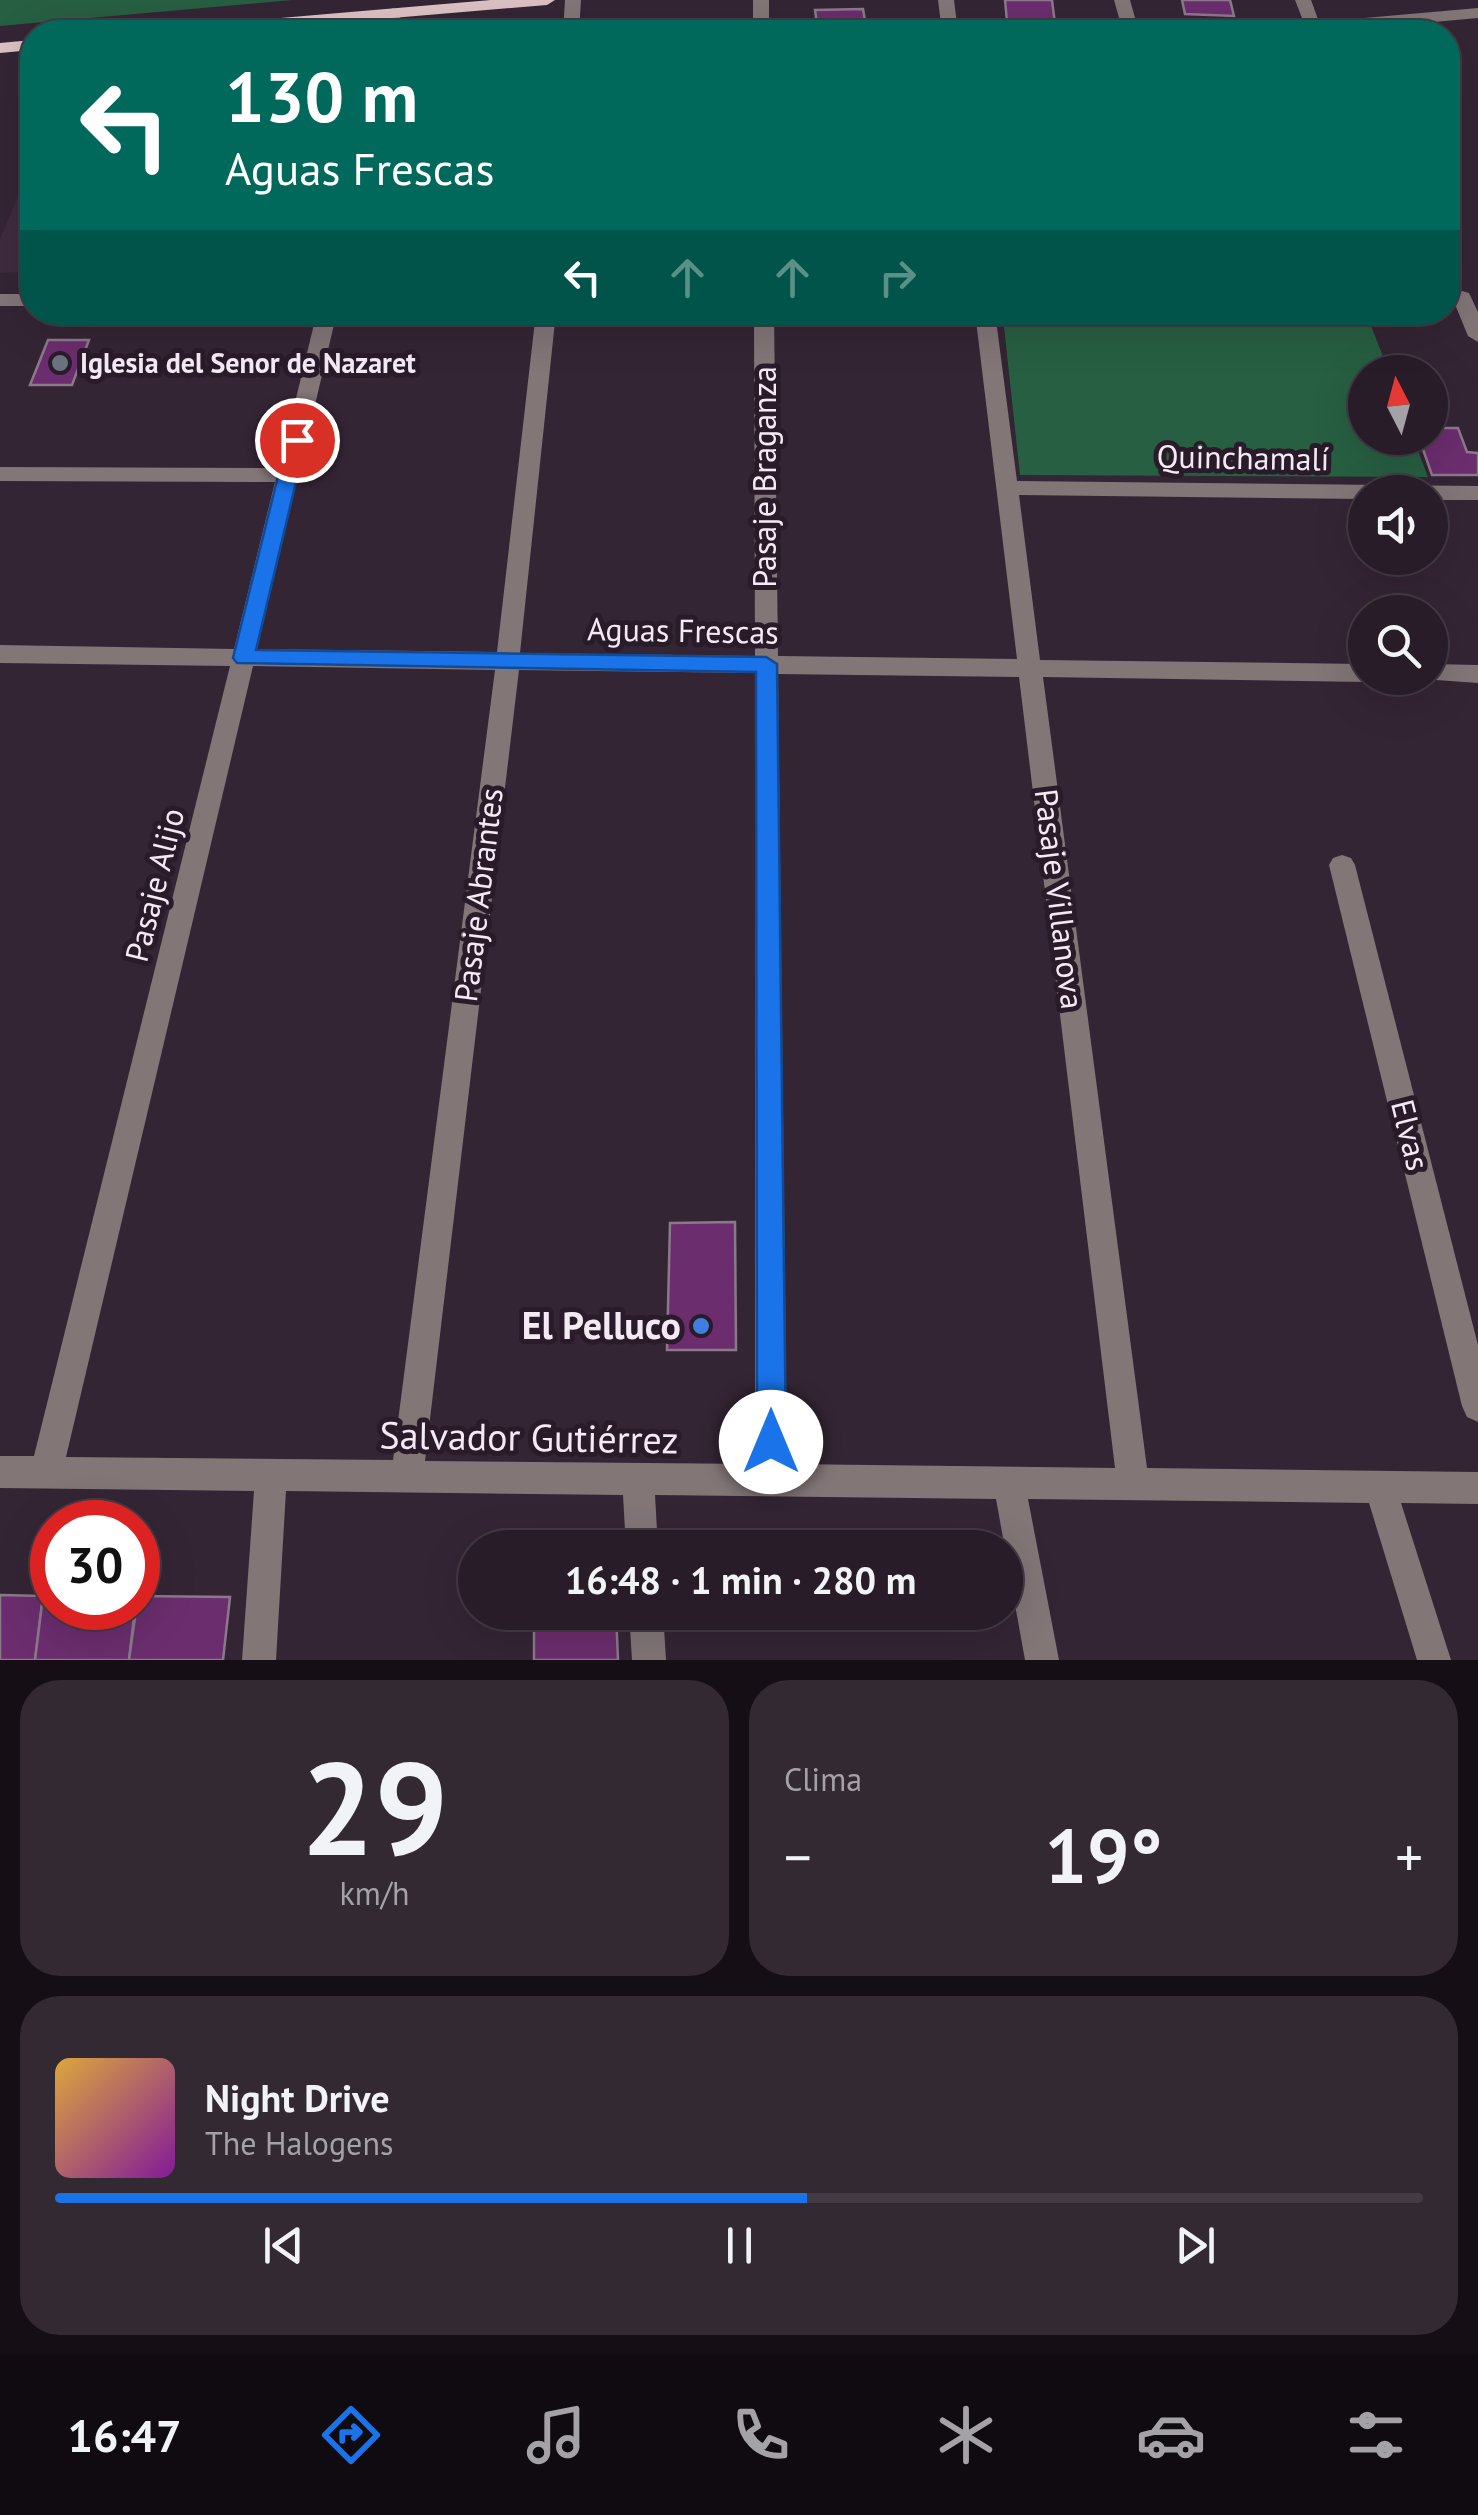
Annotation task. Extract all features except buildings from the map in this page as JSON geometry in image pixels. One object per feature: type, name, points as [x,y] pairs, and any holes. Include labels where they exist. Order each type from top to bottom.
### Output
[{"type":"main road","points":[[313,20],[546,0]]},
{"type":"street","points":[[392,20],[393,13]]},
{"type":"street","points":[[1410,20],[1478,13]]},
{"type":"street","points":[[1462,296],[1478,336]]},
{"type":"street","name":"Pasaje Alijo","points":[[46,1474],[325,325]]},
{"type":"street","name":"Pasaje Abrantes","points":[[407,1477],[508,661],[545,325]]},
{"type":"street","name":"Pasaje Braganza","points":[[764,325],[772,1481]]},
{"type":"street","name":"Pasaje Villanova","points":[[987,325],[1132,1484]]},
{"type":"street","points":[[0,474],[288,474]]},
{"type":"street","name":"Quinchamalí","points":[[1007,488],[1478,493]]},
{"type":"street","name":"Aguas Frescas","points":[[0,654],[1348,672]]},
{"type":"street","points":[[1448,673],[1478,674]]},
{"type":"street","name":"Elvas","points":[[1342,865],[1478,1406]]},
{"type":"street","name":"Salvador Gutiérrez","points":[[0,1472],[1478,1488]]},
{"type":"street","points":[[259,1660],[271,1476]]},
{"type":"street","points":[[638,1480],[641,1530]]},
{"type":"street","points":[[1010,1484],[1042,1660]]},
{"type":"street","points":[[1380,1488],[1434,1660]]},
{"type":"street","points":[[647,1630],[648,1660]]},
{"type":"shaded area","points":[[20,192],[20,272],[0,273],[0,239]]},
{"type":"green space","points":[[0,0],[292,0],[67,20],[20,20],[20,24],[0,26]]},
{"type":"green space","points":[[1004,325],[1371,325],[1382,355],[1348,355],[1348,455],[1420,455],[1427,475],[1020,475]]},
{"type":"place","name":"Iglesia del Senor de Nazaret","points":[[60,363]]},
{"type":"place","name":"El Pelluco","points":[[701,1326]]},
{"type":"route","points":[[297,440],[244,658],[766,664],[771,1442]]}]
